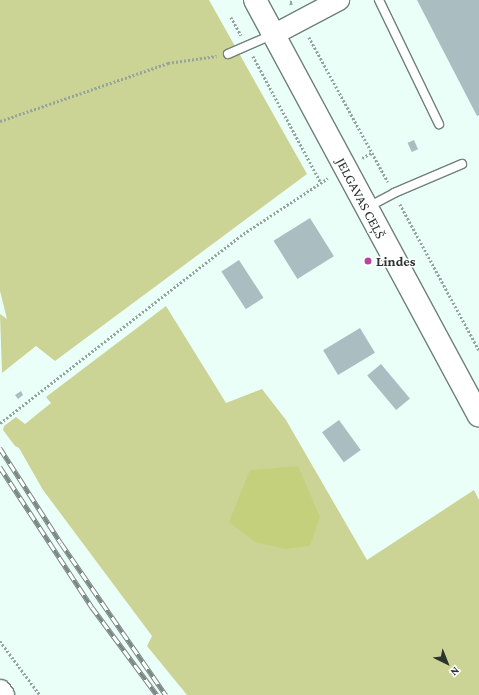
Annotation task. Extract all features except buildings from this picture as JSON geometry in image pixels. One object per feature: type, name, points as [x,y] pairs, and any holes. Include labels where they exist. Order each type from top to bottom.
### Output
[{"type":"main road","name":"JELGAVAS CEĻŠ","points":[[255,0],[479,416]]},
{"type":"main road","points":[[0,691],[3,695]]},
{"type":"street","points":[[273,35],[339,0]]},
{"type":"lane","points":[[379,0],[439,124]]},
{"type":"lane","points":[[228,54],[273,35]]},
{"type":"lane","points":[[366,208],[394,193],[462,164]]},
{"type":"path","points":[[294,0],[290,2],[300,21],[479,350]]},
{"type":"path","points":[[231,17],[321,183]]},
{"type":"path","points":[[0,122],[168,63],[228,54]]},
{"type":"path","points":[[0,423],[240,236],[321,183],[371,153]]},
{"type":"path","points":[[0,641],[40,695]]},
{"type":"green space","points":[[0,0],[209,0],[307,174],[55,361],[36,346],[2,373],[0,314],[7,319],[0,291]]},
{"type":"green space","points":[[166,306],[226,403],[262,389],[286,420],[367,560],[474,490],[479,500],[479,695],[187,695],[147,646],[152,636],[43,490],[19,448],[15,446],[3,430],[4,426],[16,417],[25,424],[51,403],[46,397]]},
{"type":"green space","points":[[298,466],[320,517],[310,546],[285,549],[255,542],[229,522],[250,470]]},
{"type":"railway","points":[[0,448],[61,543],[166,695]]},
{"type":"railway","points":[[0,467],[92,607],[157,695]]},
{"type":"place","name":"Lindes","points":[[368,261]]}]
